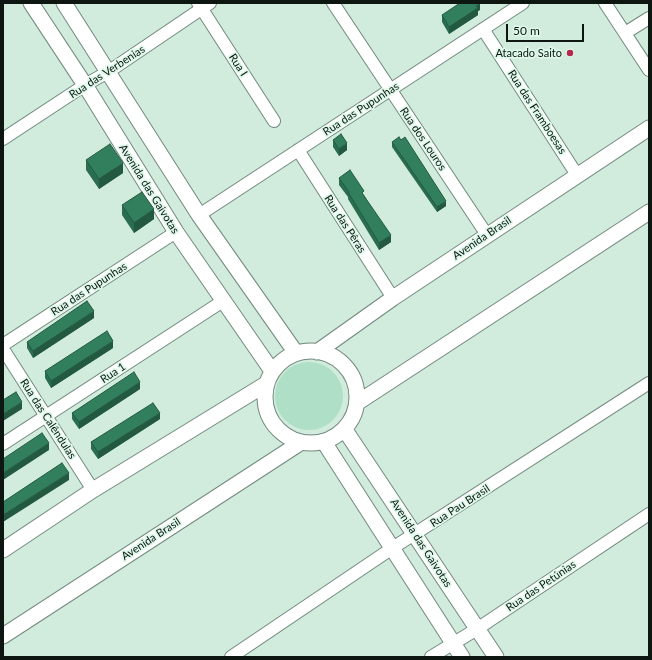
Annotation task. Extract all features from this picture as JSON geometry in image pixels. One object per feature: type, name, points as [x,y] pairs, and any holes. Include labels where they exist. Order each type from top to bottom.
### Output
[{"type":"street","name":"Avenida das Gaivotas","points":[[31,3],[85,85],[176,232],[272,371]]},
{"type":"street","points":[[64,3],[199,215],[296,353]]},
{"type":"street","name":"Rua dos Louros","points":[[333,3],[487,235]]},
{"type":"street","name":"Rua das Pupunhas","points":[[199,215],[523,3]]},
{"type":"street","points":[[605,3],[649,70]]},
{"type":"street","name":"Rua das Verbenias","points":[[3,139],[85,85],[108,72],[203,5]]},
{"type":"street","name":"Rua I","points":[[203,5],[274,121]]},
{"type":"street","points":[[625,33],[649,18]]},
{"type":"street","name":"Rua das Framboesas","points":[[483,29],[577,175]]},
{"type":"street","name":"Avenida Brasil","points":[[317,352],[393,298],[649,128]]},
{"type":"street","name":"Rua das Pêras","points":[[298,150],[393,298]]},
{"type":"street","points":[[357,403],[649,212]]},
{"type":"street","name":"Rua das Pupunhas","points":[[3,345],[176,232]]},
{"type":"street","name":"Rua 1","points":[[3,444],[223,301]]},
{"type":"street","name":"Rua das Calêndulas","points":[[3,349],[93,490]]},
{"type":"street","points":[[317,352],[326,353],[340,361],[350,373],[356,387],[357,403],[353,418],[345,430],[331,440],[316,444],[300,443],[286,437],[275,427],[267,414],[264,399],[266,384],[272,371],[283,360],[296,353],[317,352]]},
{"type":"street","name":"Rua Pau Brasil","points":[[231,657],[391,549],[415,535],[649,383]]},
{"type":"street","points":[[3,550],[93,490],[266,384]]},
{"type":"street","name":"Avenida das Gaivotas","points":[[345,430],[496,657]]},
{"type":"street","points":[[324,442],[391,549],[462,657]]},
{"type":"street","name":"Avenida Brasil","points":[[3,636],[300,443]]},
{"type":"street","name":"Rua das Petúnias","points":[[431,657],[477,629],[649,514]]},
{"type":"green space","points":[[309,362],[322,365],[333,372],[340,383],[343,396],[340,409],[333,420],[322,427],[309,430],[296,427],[285,420],[278,409],[275,396],[278,383],[285,372],[296,365]]},
{"type":"building","points":[[460,3],[480,3],[476,6],[478,8],[449,27],[442,15]]},
{"type":"building","points":[[341,134],[347,143],[339,149],[333,140]]},
{"type":"building","points":[[399,137],[401,140],[405,137],[446,201],[437,207],[392,142]]},
{"type":"building","points":[[110,144],[123,163],[99,179],[86,160]]},
{"type":"building","points":[[350,170],[364,191],[362,193],[391,235],[379,243],[339,178]]},
{"type":"building","points":[[142,192],[154,209],[134,223],[122,205]]},
{"type":"building","points":[[87,301],[94,311],[33,351],[27,342]]},
{"type":"building","points":[[107,331],[113,341],[51,381],[45,371]]},
{"type":"building","points":[[134,372],[140,382],[79,422],[72,413]]},
{"type":"building","points":[[16,392],[22,402],[3,414],[3,400]]},
{"type":"building","points":[[153,403],[160,413],[98,452],[91,442]]},
{"type":"building","points":[[42,433],[49,443],[3,473],[3,459]]},
{"type":"building","points":[[62,463],[69,473],[3,515],[3,502]]},
{"type":"place","name":"Atacado Saito","points":[[570,53]]}]
